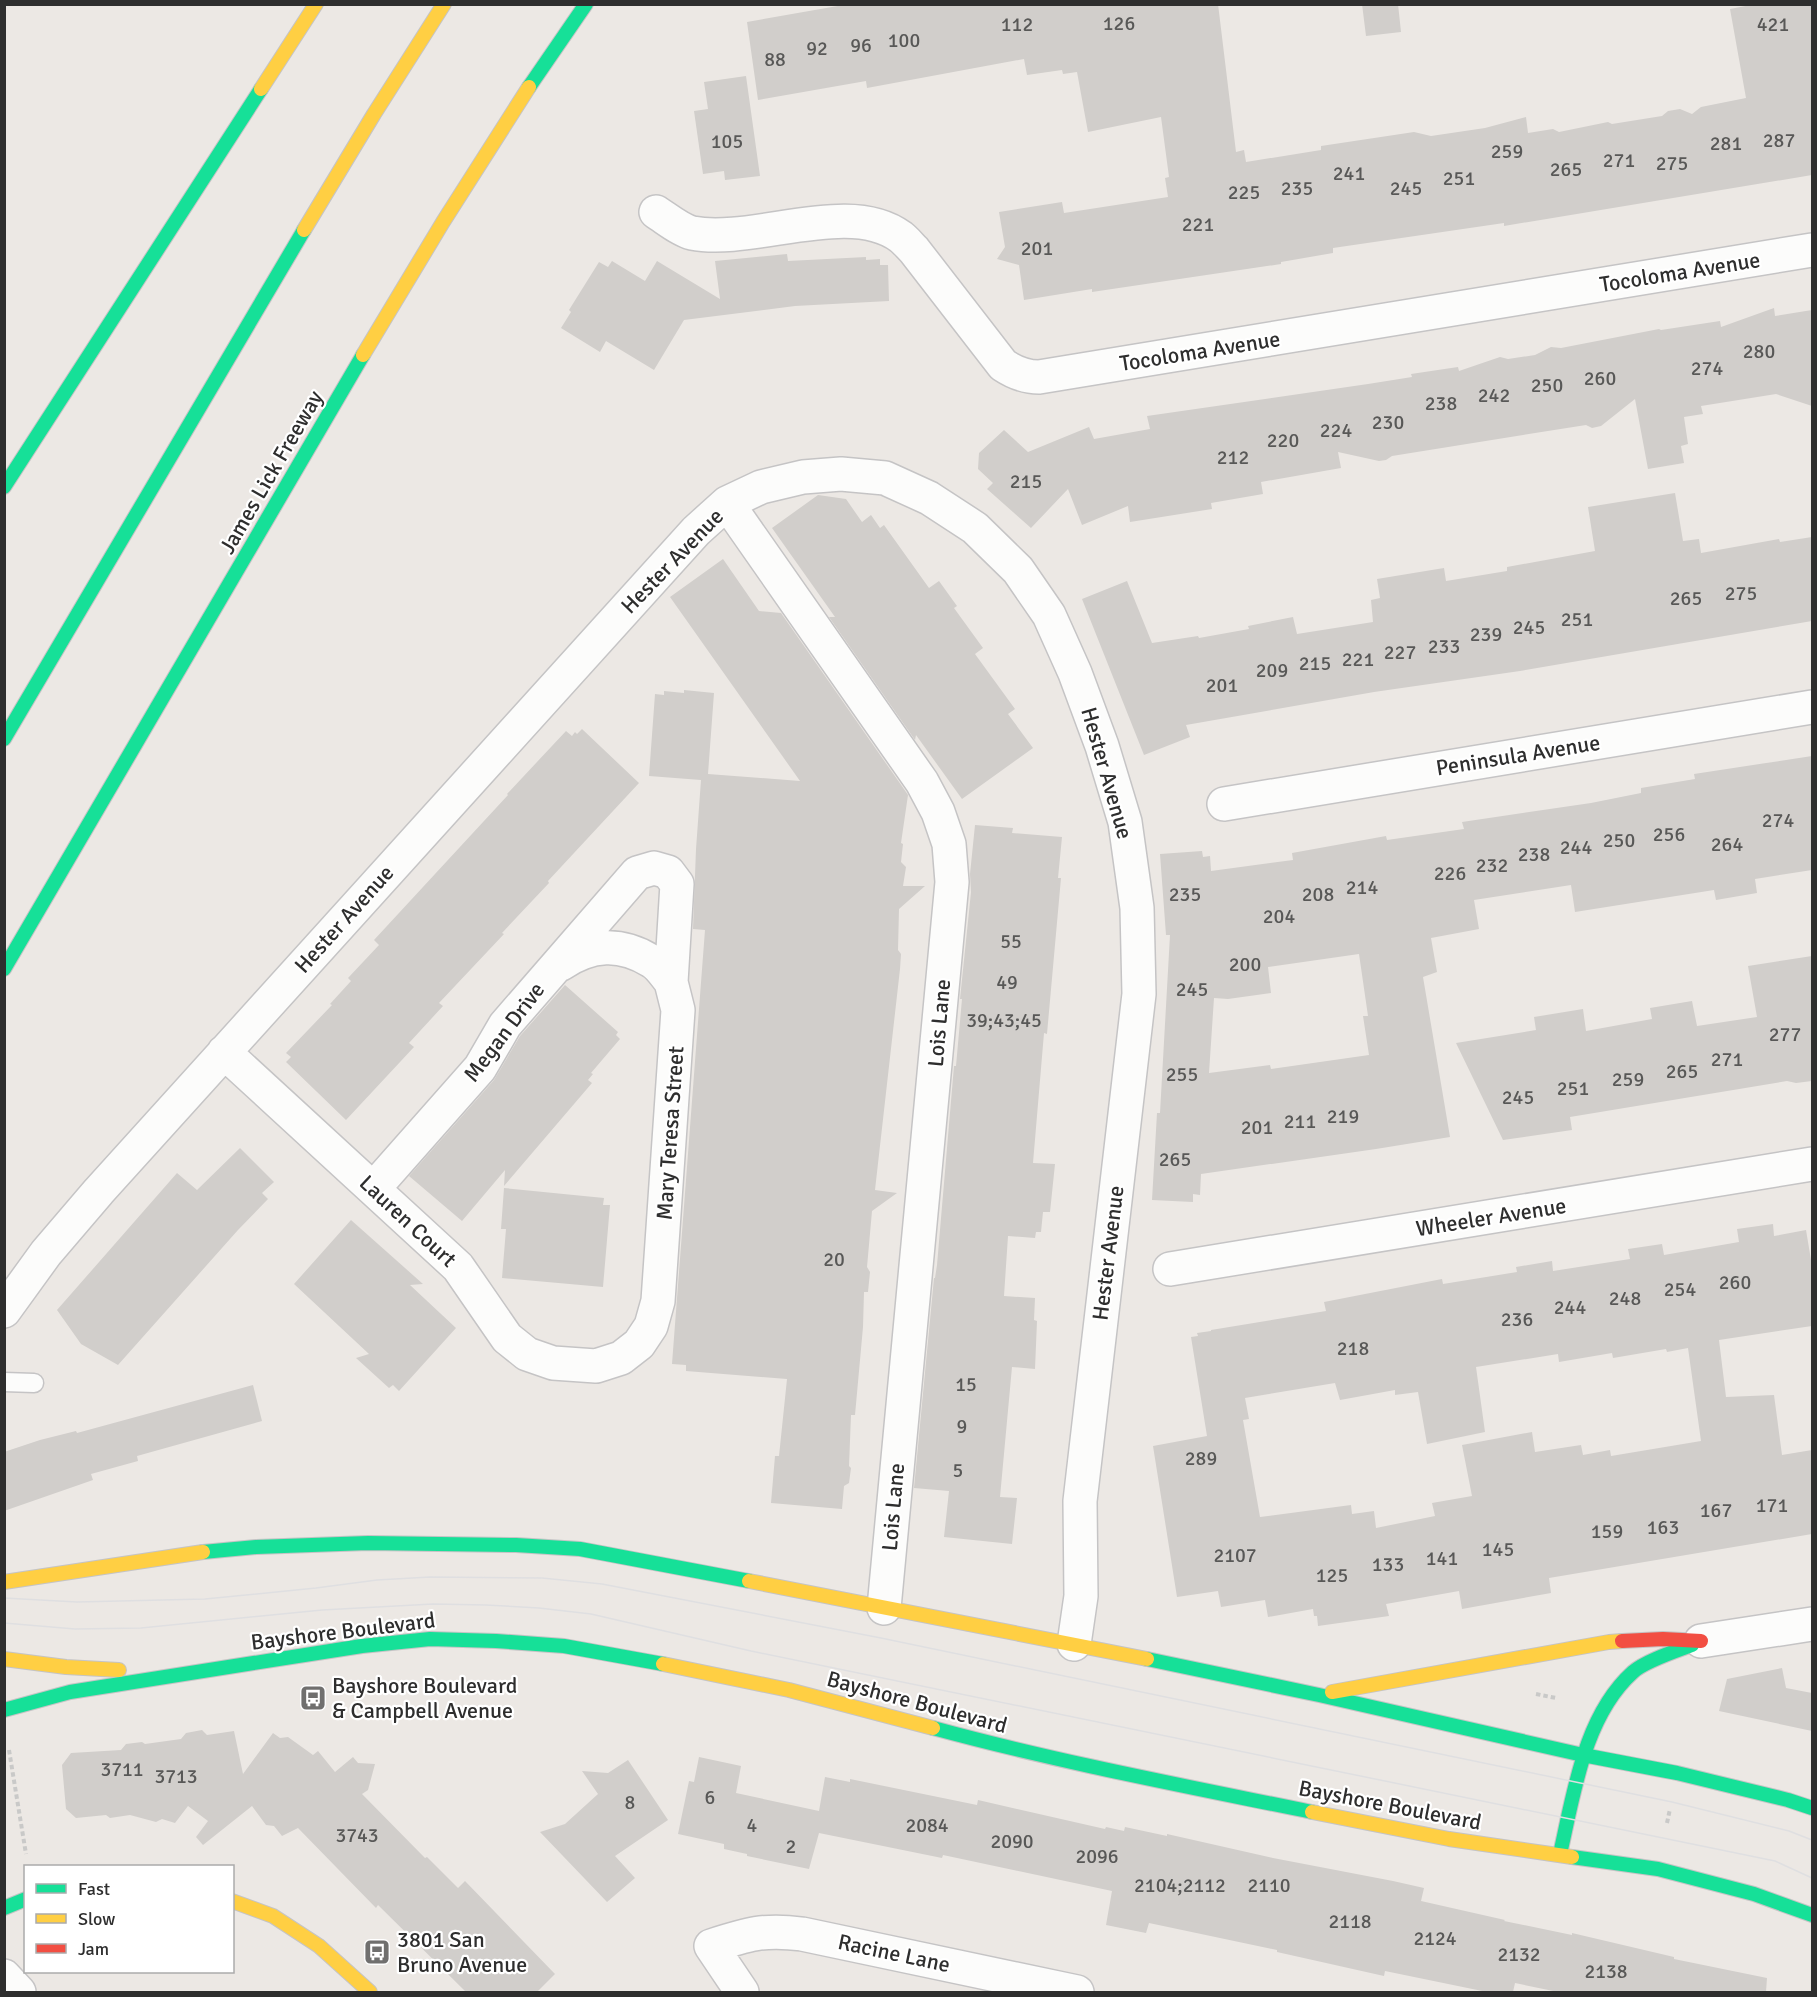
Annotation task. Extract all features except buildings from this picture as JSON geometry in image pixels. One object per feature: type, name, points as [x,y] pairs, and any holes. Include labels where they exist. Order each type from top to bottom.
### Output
[{"type":"main road","points":[[4,487],[316,4]]},
{"type":"main road","points":[[4,739],[312,215],[444,4]]},
{"type":"main road","name":"James Lick Freeway","points":[[4,969],[448,213],[507,120],[586,4]]},
{"type":"main road","points":[[4,1582],[177,1555],[256,1547],[368,1543],[516,1545],[580,1549],[1074,1644],[1319,1695],[1583,1755],[1677,1773],[1812,1808]]},
{"type":"main road","points":[[26,1564],[70,1572]]},
{"type":"main road","name":"Bayshore Boulevard","points":[[4,1710],[70,1692],[362,1646],[430,1639],[564,1646],[636,1658],[789,1690],[998,1746],[1158,1780],[1449,1839],[1658,1869],[1754,1894],[1812,1915]]},
{"type":"main road","points":[[1319,1695],[1609,1642],[1663,1639],[1701,1641]]},
{"type":"main road","points":[[1560,1854],[1583,1755],[1603,1708],[1634,1671],[1701,1641]]},
{"type":"main road","points":[[4,1659],[66,1667],[184,1673]]},
{"type":"main road","points":[[4,1908],[24,1900]]},
{"type":"main road","points":[[234,1902],[273,1916],[319,1946],[370,1992]]},
{"type":"street","name":"Tocoloma Avenue","points":[[656,212],[689,232],[721,236],[830,222],[853,222],[888,230],[902,237],[914,250],[1003,365],[1028,377],[1812,250]]},
{"type":"street","name":"Hester Avenue","points":[[4,1311],[46,1253],[99,1191],[696,531],[727,503],[761,487],[803,477],[841,474],[885,478],[929,498],[975,528],[1018,570],[1049,615],[1075,673],[1102,746],[1125,822],[1137,908],[1139,994],[1080,1501],[1081,1596],[1074,1644]]},
{"type":"street","name":"Lois Lane","points":[[727,503],[922,782],[938,812],[949,844],[952,882],[884,1608]]},
{"type":"street","name":"Peninsula Avenue","points":[[1224,804],[1812,707]]},
{"type":"street","name":"Megan Drive","points":[[374,1188],[480,1068],[505,1025],[637,873],[654,868],[668,872]]},
{"type":"street","name":"Mary Teresa Street","points":[[596,1366],[621,1358],[639,1344],[651,1326],[658,1302],[678,1010],[671,982],[677,884],[668,872]]},
{"type":"street","points":[[552,970],[570,958],[596,947],[625,949],[653,962],[671,982]]},
{"type":"street","name":"Lauren Court","points":[[224,1052],[458,1267],[507,1338],[527,1354],[553,1363],[596,1366]]},
{"type":"street","name":"Wheeler Avenue","points":[[1170,1269],[1812,1164]]},
{"type":"street","points":[[1701,1641],[1812,1624]]},
{"type":"street","name":"Racine Lane","points":[[742,1992],[711,1946],[746,1934],[775,1930],[1077,1992]]},
{"type":"street","points":[[4,1976],[19,1992]]},
{"type":"lane","points":[[4,1382],[34,1383]]},
{"type":"path","points":[[9,1750],[26,1854]]},
{"type":"path","points":[[1667,1823],[1670,1806]]},
{"type":"tram line","points":[[4,1598],[77,1602],[205,1599],[377,1580],[430,1577],[542,1578],[602,1584],[881,1638],[1672,1802],[1789,1831],[1812,1840]]},
{"type":"tram line","points":[[4,1623],[75,1629],[141,1628],[322,1610],[433,1604],[539,1608],[591,1614],[751,1651],[1775,1861],[1812,1878]]},
{"type":"traffic: fast","points":[[529,87],[586,4]]},
{"type":"traffic: fast","points":[[4,487],[261,89]]},
{"type":"traffic: fast","points":[[4,739],[304,230]]},
{"type":"traffic: fast","points":[[4,969],[363,355]]},
{"type":"traffic: fast","points":[[203,1552],[256,1547],[368,1543],[516,1545],[580,1549],[749,1581]]},
{"type":"traffic: fast","points":[[4,1710],[70,1692],[362,1646],[430,1639],[564,1646],[663,1664]]},
{"type":"traffic: fast","points":[[1560,1854],[1583,1757],[1603,1710],[1616,1690],[1638,1668],[1692,1645]]},
{"type":"traffic: fast","points":[[1147,1659],[1319,1695],[1583,1755],[1677,1773],[1812,1808]]},
{"type":"traffic: fast","points":[[933,1728],[1074,1763],[1312,1812]]},
{"type":"traffic: fast","points":[[1572,1857],[1658,1869],[1754,1894],[1812,1915]]},
{"type":"traffic: fast","points":[[4,1908],[24,1900]]},
{"type":"traffic: slow","points":[[261,89],[316,4]]},
{"type":"traffic: slow","points":[[304,230],[444,4]]},
{"type":"traffic: slow","points":[[363,355],[443,222],[529,87]]},
{"type":"traffic: slow","points":[[4,1582],[203,1552]]},
{"type":"traffic: slow","points":[[749,1581],[1147,1659]]},
{"type":"traffic: slow","points":[[1332,1692],[1622,1641]]},
{"type":"traffic: slow","points":[[4,1659],[66,1667],[119,1670]]},
{"type":"traffic: slow","points":[[663,1664],[789,1690],[933,1728]]},
{"type":"traffic: slow","points":[[1312,1812],[1449,1839],[1572,1857]]},
{"type":"traffic: slow","points":[[234,1902],[273,1916],[319,1946],[370,1992]]},
{"type":"traffic: jam","points":[[1622,1641],[1663,1639],[1701,1641]]},
{"type":"place","name":"Bayshore Boulevard & Campbell Avenue","points":[[313,1698]]},
{"type":"place","name":"3801 San Bruno Avenue","points":[[377,1952]]}]
